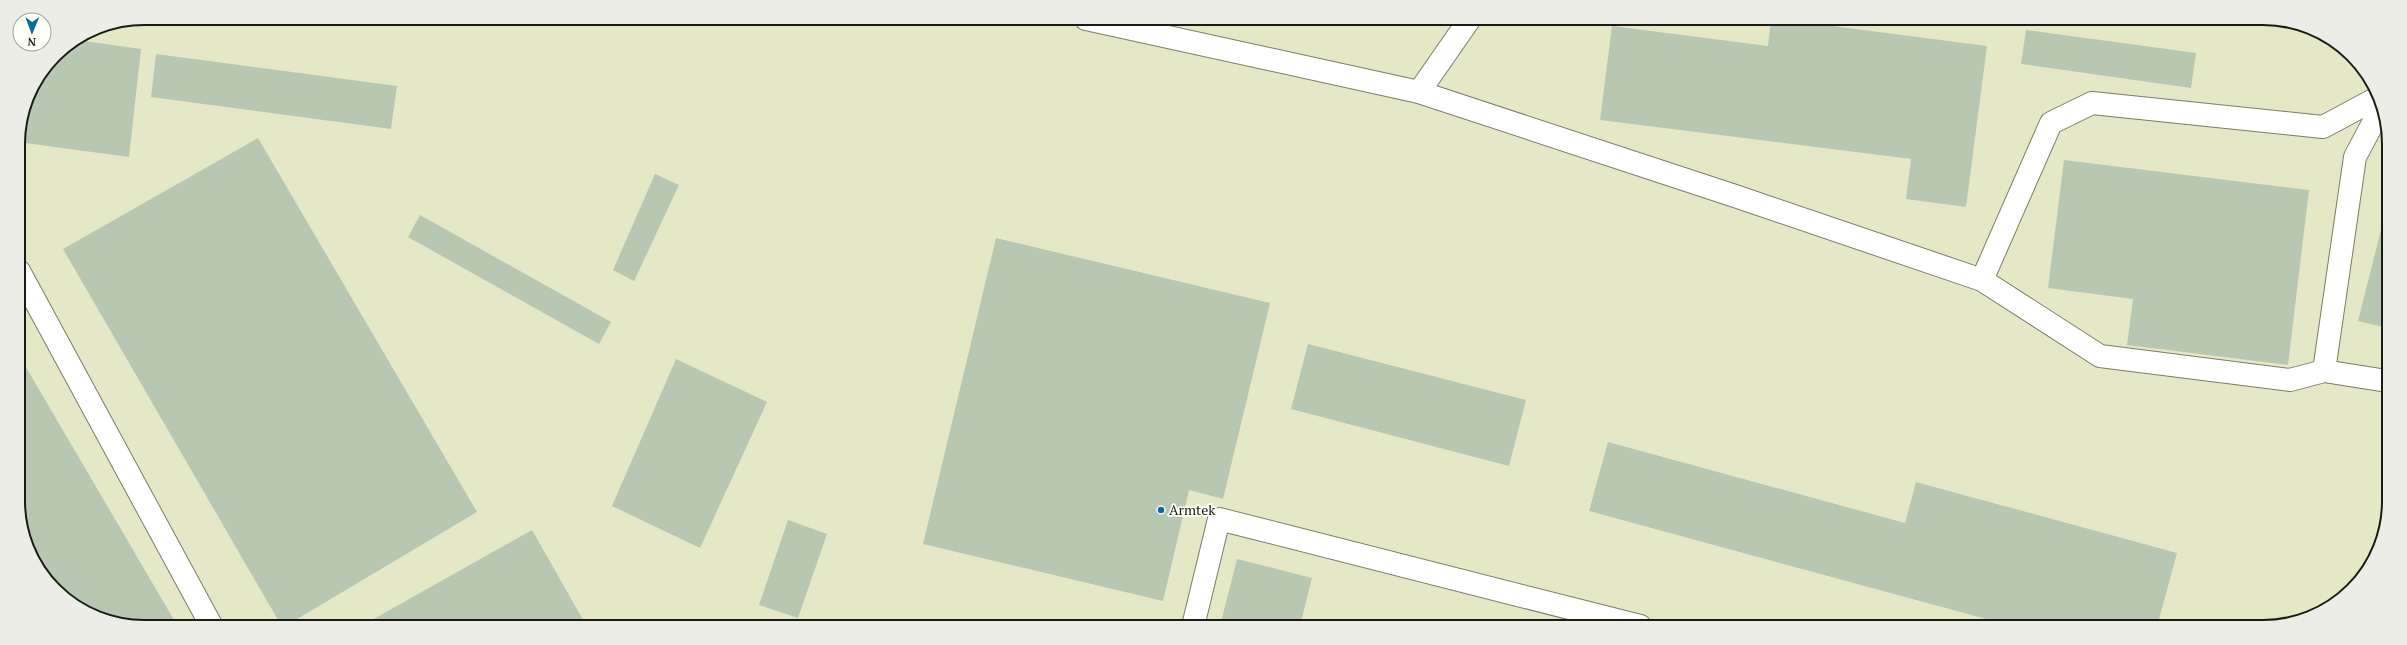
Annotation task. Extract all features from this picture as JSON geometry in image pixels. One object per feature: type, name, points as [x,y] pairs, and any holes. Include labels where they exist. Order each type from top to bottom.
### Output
[{"type":"lane","points":[[1113,25],[1419,92],[1982,280],[2100,356],[2290,380],[2324,371],[2382,381]]},
{"type":"lane","points":[[1419,92],[1466,25]]},
{"type":"lane","points":[[1982,280],[2051,123],[2092,103],[2323,127],[2374,100]]},
{"type":"lane","points":[[2324,371],[2355,157],[2378,114]]},
{"type":"lane","points":[[25,282],[208,620]]},
{"type":"lane","points":[[1195,620],[1218,519],[1616,620]]},
{"type":"shaded area","points":[[136,25],[2263,25],[2286,27],[2316,37],[2347,60],[2370,91],[2380,121],[2382,144],[2382,501],[2380,524],[2373,547],[2366,560],[2347,585],[2322,604],[2309,611],[2286,618],[2271,620],[136,620],[121,618],[98,611],[84,604],[60,585],[41,560],[34,547],[27,524],[25,509],[25,136],[29,113],[37,91],[45,78],[60,60],[78,45],[91,37],[113,29]]},
{"type":"building","points":[[1770,25],[1825,25],[1987,46],[1966,207],[1906,199],[1911,159],[1600,120],[1612,26],[1768,46]]},
{"type":"building","points":[[2026,30],[2196,53],[2191,88],[2021,64]]},
{"type":"building","points":[[84,41],[141,49],[129,157],[25,143],[29,113],[37,91],[45,78],[60,60]]},
{"type":"building","points":[[156,54],[397,86],[391,129],[151,97]]},
{"type":"building","points":[[258,138],[477,512],[295,620],[278,620],[63,249]]},
{"type":"building","points":[[2064,160],[2309,190],[2288,365],[2127,345],[2133,299],[2048,288]]},
{"type":"building","points":[[655,174],[679,185],[634,281],[613,270]]},
{"type":"building","points":[[420,215],[611,322],[599,344],[408,237]]},
{"type":"building","points":[[2382,226],[2382,327],[2358,321]]},
{"type":"building","points":[[996,238],[1270,303],[1223,499],[1189,490],[1163,601],[923,544]]},
{"type":"building","points":[[1308,344],[1526,400],[1509,466],[1291,409]]},
{"type":"building","points":[[676,359],[767,402],[700,548],[612,506]]},
{"type":"building","points":[[25,366],[174,620],[136,620],[121,618],[98,611],[84,604],[60,585],[41,560],[34,547],[29,532],[25,509]]},
{"type":"building","points":[[1608,442],[1905,523],[1916,482],[2177,553],[2159,620],[1990,620],[1589,511]]},
{"type":"building","points":[[788,520],[827,534],[798,618],[759,605]]},
{"type":"building","points":[[532,530],[583,620],[372,620]]},
{"type":"building","points":[[1237,559],[1312,578],[1302,620],[1222,620]]},
{"type":"place","name":"Armtek","points":[[1161,510]]}]
